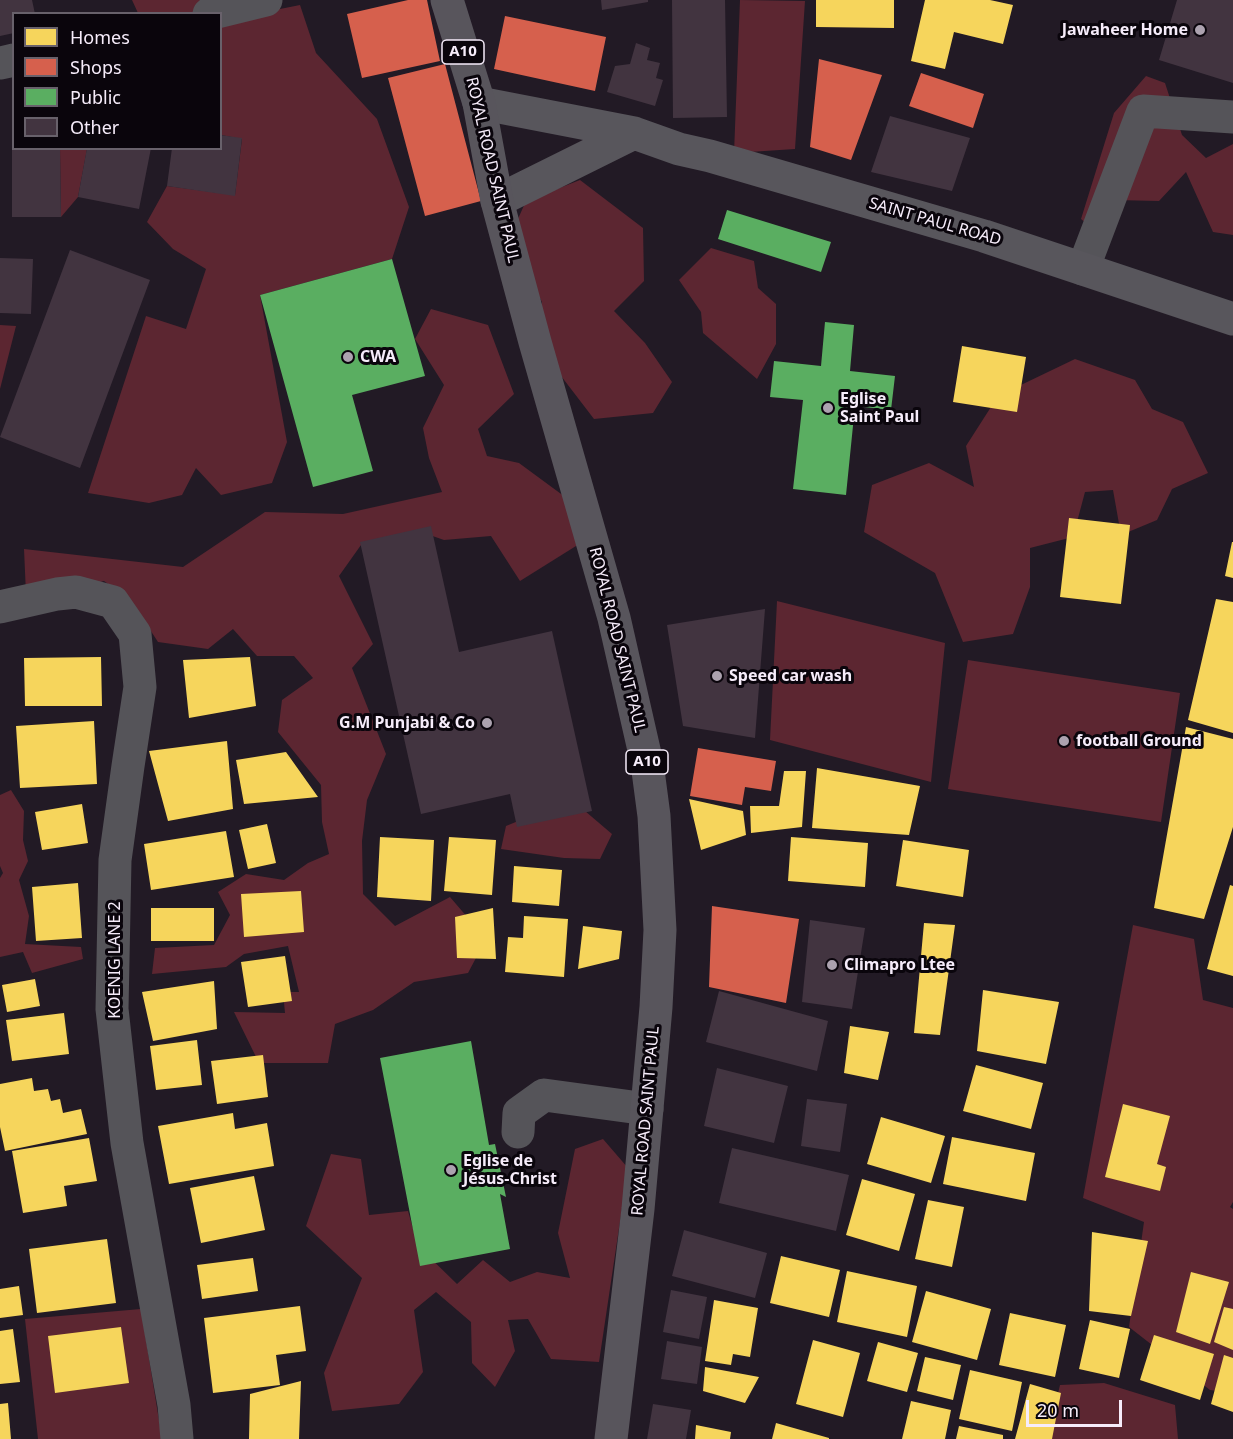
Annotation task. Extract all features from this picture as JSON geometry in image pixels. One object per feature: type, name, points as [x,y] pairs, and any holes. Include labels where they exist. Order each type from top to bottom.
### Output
[{"type":"main road","name":"ROYAL ROAD SAINT PAUL","points":[[447,0],[479,103],[497,201],[614,618],[647,763],[654,816],[660,930],[656,1007],[638,1209],[611,1439]]},
{"type":"main road","name":"SAINT PAUL ROAD","points":[[479,103],[634,133],[679,149],[984,236],[1233,319]]},
{"type":"main road","points":[[497,201],[634,133]]},
{"type":"street","points":[[217,12],[266,0]]},
{"type":"street","points":[[1083,269],[1143,111],[1233,117]]},
{"type":"street","name":"KOENIG LANE 2","points":[[0,607],[76,592],[113,602],[135,634],[140,687],[115,860],[112,1009],[127,1143],[174,1405],[177,1439]]},
{"type":"street","points":[[518,1132],[519,1113],[544,1095],[647,1109]]},
{"type":"shaded area","points":[[132,0],[280,0],[280,9],[300,5],[316,53],[377,119],[409,207],[392,259],[260,295],[287,442],[272,483],[221,495],[196,468],[182,495],[149,503],[88,493],[146,316],[186,329],[206,269],[173,249],[147,222],[167,186],[235,195],[242,139],[222,135],[222,12],[138,12]]},
{"type":"shaded area","points":[[740,0],[805,1],[795,149],[734,153]]},
{"type":"shaded area","points":[[1146,76],[1165,83],[1182,135],[1206,158],[1233,144],[1233,235],[1213,232],[1186,172],[1159,201],[1115,200],[1091,227],[1081,219],[1114,113]]},
{"type":"shaded area","points":[[60,150],[87,150],[78,197],[61,217]]},
{"type":"shaded area","points":[[580,180],[643,228],[644,281],[614,311],[645,343],[672,382],[653,413],[594,419],[535,342],[542,302],[508,241],[526,201]]},
{"type":"shaded area","points":[[711,248],[754,261],[758,288],[776,304],[776,344],[757,379],[703,333],[701,312],[679,280]]},
{"type":"shaded area","points":[[431,309],[488,325],[514,394],[478,429],[487,456],[519,463],[572,502],[584,541],[520,581],[491,536],[444,540],[421,532],[361,545],[339,576],[373,644],[352,668],[386,754],[367,800],[362,841],[363,894],[395,926],[450,897],[486,939],[468,973],[414,982],[373,1010],[335,1024],[328,1063],[259,1063],[234,1012],[285,1013],[283,992],[299,992],[288,946],[244,954],[226,967],[152,974],[155,948],[214,945],[230,915],[218,892],[246,874],[284,880],[308,863],[329,854],[322,822],[321,785],[278,732],[282,700],[313,678],[294,656],[257,656],[233,629],[208,649],[158,642],[132,602],[104,581],[57,594],[26,594],[24,549],[183,567],[265,512],[343,514],[442,492],[429,458],[423,428],[444,385],[415,339]]},
{"type":"shaded area","points":[[0,325],[16,326],[0,389]]},
{"type":"shaded area","points":[[1075,359],[1135,380],[1152,409],[1183,422],[1208,473],[1172,489],[1157,520],[1121,535],[1113,490],[1085,492],[1073,537],[1030,548],[1030,587],[1013,634],[963,642],[935,573],[864,532],[872,485],[929,463],[974,487],[966,446],[998,396]]},
{"type":"shaded area","points":[[777,601],[945,643],[931,782],[770,740]]},
{"type":"shaded area","name":"football Ground","points":[[968,660],[1180,693],[1161,822],[948,789]]},
{"type":"shaded area","points":[[11,790],[24,811],[23,840],[28,861],[19,880],[29,916],[25,944],[81,947],[83,959],[32,973],[23,952],[0,957],[0,878],[3,873],[0,866],[0,795]]},
{"type":"shaded area","points":[[545,810],[585,811],[612,834],[600,859],[564,858],[501,849],[506,826]]},
{"type":"shaded area","points":[[1133,925],[1194,939],[1203,1000],[1233,1008],[1233,1202],[1230,1207],[1233,1209],[1233,1393],[1210,1390],[1129,1327],[1144,1222],[1083,1198]]},
{"type":"shaded area","points":[[603,1139],[628,1168],[599,1362],[551,1359],[528,1319],[508,1320],[515,1351],[495,1387],[472,1363],[471,1322],[436,1292],[414,1310],[423,1372],[399,1404],[332,1411],[324,1373],[362,1278],[306,1226],[331,1154],[361,1159],[369,1215],[408,1211],[418,1246],[457,1284],[483,1260],[510,1282],[537,1272],[570,1278],[558,1233],[575,1149]]},
{"type":"shaded area","points":[[141,1309],[162,1439],[38,1439],[25,1319]]},
{"type":"shaded area","points":[[1104,1383],[1175,1405],[1178,1439],[1047,1439],[1060,1385]]},
{"type":"building: Homes","points":[[816,0],[894,0],[894,28],[816,27]]},
{"type":"building: Homes","points":[[925,0],[990,0],[1013,5],[1003,44],[954,32],[945,69],[911,61]]},
{"type":"building: Homes","points":[[962,346],[1026,357],[1017,412],[953,402]]},
{"type":"building: Homes","points":[[1069,518],[1130,525],[1121,604],[1060,597]]},
{"type":"building: Homes","points":[[1233,542],[1233,578],[1225,576]]},
{"type":"building: Homes","points":[[1216,599],[1233,602],[1233,733],[1188,720]]},
{"type":"building: Homes","points":[[101,657],[102,706],[25,706],[24,658]]},
{"type":"building: Homes","points":[[250,657],[256,706],[189,718],[183,660]]},
{"type":"building: Homes","points":[[94,721],[97,784],[20,788],[16,726]]},
{"type":"building: Homes","points":[[1186,727],[1233,739],[1233,827],[1204,919],[1154,908]]},
{"type":"building: Homes","points":[[227,741],[233,809],[168,821],[149,751]]},
{"type":"building: Homes","points":[[286,752],[318,797],[244,804],[236,760]]},
{"type":"building: Homes","points":[[817,768],[920,786],[909,835],[812,828]]},
{"type":"building: Homes","points":[[784,771],[806,771],[802,827],[751,833],[750,806],[779,806]]},
{"type":"building: Homes","points":[[689,799],[743,811],[746,835],[701,850]]},
{"type":"building: Homes","points":[[82,804],[88,843],[42,850],[35,812]]},
{"type":"building: Homes","points":[[267,824],[276,863],[248,869],[239,830]]},
{"type":"building: Homes","points":[[226,831],[234,877],[151,890],[144,844]]},
{"type":"building: Homes","points":[[380,837],[434,840],[431,901],[377,897]]},
{"type":"building: Homes","points":[[449,837],[496,840],[492,895],[444,891]]},
{"type":"building: Homes","points":[[791,837],[868,843],[865,887],[788,881]]},
{"type":"building: Homes","points":[[903,840],[969,850],[963,897],[896,886]]},
{"type":"building: Homes","points":[[514,866],[562,870],[559,906],[512,902]]},
{"type":"building: Homes","points":[[78,883],[82,938],[36,941],[32,887]]},
{"type":"building: Homes","points":[[1230,885],[1233,886],[1233,976],[1207,969]]},
{"type":"building: Homes","points":[[301,891],[304,932],[244,937],[241,894]]},
{"type":"building: Homes","points":[[151,908],[214,908],[214,941],[151,941]]},
{"type":"building: Homes","points":[[493,908],[496,959],[457,958],[455,917]]},
{"type":"building: Homes","points":[[524,916],[568,919],[564,977],[505,972],[508,937],[523,938]]},
{"type":"building: Homes","points":[[924,923],[955,925],[940,1035],[914,1033]]},
{"type":"building: Homes","points":[[583,926],[622,931],[619,959],[578,969]]},
{"type":"building: Homes","points":[[285,956],[292,1001],[248,1007],[241,962]]},
{"type":"building: Homes","points":[[35,979],[40,1006],[7,1012],[2,985]]},
{"type":"building: Homes","points":[[214,981],[217,1029],[153,1041],[142,992]]},
{"type":"building: Homes","points":[[983,990],[1059,1002],[1046,1064],[977,1051]]},
{"type":"building: Homes","points":[[64,1013],[69,1054],[12,1061],[6,1020]]},
{"type":"building: Homes","points":[[850,1026],[889,1032],[878,1080],[844,1073]]},
{"type":"building: Homes","points":[[197,1040],[202,1085],[156,1090],[150,1046]]},
{"type":"building: Homes","points":[[263,1055],[268,1097],[217,1104],[211,1061]]},
{"type":"building: Homes","points":[[976,1065],[1043,1083],[1031,1129],[963,1111]]},
{"type":"building: Homes","points":[[32,1078],[34,1091],[48,1089],[51,1101],[60,1099],[63,1113],[81,1109],[87,1134],[5,1151],[0,1127],[0,1084]]},
{"type":"building: Homes","points":[[1123,1104],[1170,1116],[1157,1164],[1166,1167],[1160,1191],[1105,1177]]},
{"type":"building: Homes","points":[[233,1113],[235,1129],[267,1123],[274,1166],[169,1184],[158,1126]]},
{"type":"building: Homes","points":[[881,1117],[945,1136],[931,1183],[867,1164]]},
{"type":"building: Homes","points":[[952,1137],[1035,1153],[1026,1201],[943,1184]]},
{"type":"building: Homes","points":[[89,1138],[97,1181],[64,1186],[67,1206],[23,1213],[12,1151]]},
{"type":"building: Homes","points":[[254,1176],[265,1230],[201,1243],[190,1188]]},
{"type":"building: Homes","points":[[862,1179],[915,1194],[899,1251],[846,1235]]},
{"type":"building: Homes","points":[[928,1200],[964,1207],[952,1267],[915,1259]]},
{"type":"building: Homes","points":[[1092,1232],[1148,1241],[1131,1316],[1089,1311]]},
{"type":"building: Homes","points":[[107,1239],[116,1303],[37,1313],[29,1249]]},
{"type":"building: Homes","points":[[781,1256],[840,1270],[829,1317],[770,1303]]},
{"type":"building: Homes","points":[[253,1258],[258,1291],[202,1299],[197,1265]]},
{"type":"building: Homes","points":[[847,1271],[917,1286],[907,1337],[837,1322]]},
{"type":"building: Homes","points":[[1191,1272],[1229,1282],[1210,1344],[1176,1332]]},
{"type":"building: Homes","points":[[19,1286],[23,1315],[0,1318],[0,1289]]},
{"type":"building: Homes","points":[[926,1291],[991,1309],[977,1360],[912,1342]]},
{"type":"building: Homes","points":[[714,1300],[758,1308],[750,1357],[733,1354],[731,1365],[705,1361]]},
{"type":"building: Homes","points":[[300,1306],[306,1351],[276,1355],[280,1385],[213,1393],[204,1318]]},
{"type":"building: Homes","points":[[1224,1307],[1233,1309],[1233,1350],[1214,1342]]},
{"type":"building: Homes","points":[[1010,1313],[1066,1325],[1055,1377],[999,1365]]},
{"type":"building: Homes","points":[[1090,1320],[1130,1329],[1119,1378],[1079,1369]]},
{"type":"building: Homes","points":[[121,1327],[129,1383],[55,1393],[48,1336]]},
{"type":"building: Homes","points":[[13,1329],[20,1382],[0,1384],[0,1331]]},
{"type":"building: Homes","points":[[1154,1335],[1214,1354],[1200,1400],[1140,1380]]},
{"type":"building: Homes","points":[[813,1340],[860,1353],[843,1417],[796,1404]]},
{"type":"building: Homes","points":[[878,1342],[918,1353],[907,1392],[867,1381]]},
{"type":"building: Homes","points":[[1224,1355],[1233,1358],[1233,1412],[1211,1404]]},
{"type":"building: Homes","points":[[925,1357],[961,1365],[953,1400],[917,1391]]},
{"type":"building: Homes","points":[[705,1367],[759,1377],[745,1403],[703,1391]]},
{"type":"building: Homes","points":[[970,1370],[1022,1382],[1012,1431],[959,1419]]},
{"type":"building: Homes","points":[[301,1381],[299,1439],[249,1439],[250,1394]]},
{"type":"building: Homes","points":[[1030,1384],[1061,1393],[1052,1439],[1015,1439]]},
{"type":"building: Homes","points":[[911,1401],[951,1410],[945,1439],[902,1439]]},
{"type":"building: Homes","points":[[8,1403],[11,1439],[0,1439],[0,1404]]},
{"type":"building: Homes","points":[[776,1423],[829,1438],[829,1439],[772,1439]]},
{"type":"building: Homes","points":[[696,1425],[731,1432],[730,1439],[695,1439]]},
{"type":"building: Homes","points":[[959,1426],[1003,1435],[1003,1439],[956,1439]]},
{"type":"building: Shops","points":[[408,0],[427,0],[440,61],[362,78],[347,14]]},
{"type":"building: Shops","points":[[505,16],[606,37],[595,91],[494,69]]},
{"type":"building: Shops","points":[[819,59],[882,75],[851,160],[810,147]]},
{"type":"building: Shops","points":[[445,64],[481,201],[425,216],[388,78]]},
{"type":"building: Shops","points":[[921,73],[984,94],[973,128],[909,106]]},
{"type":"building: Shops","points":[[698,748],[776,761],[771,791],[745,787],[742,805],[690,796]]},
{"type":"building: Shops","points":[[712,906],[799,919],[786,1003],[709,987]]},
{"type":"building: Public","points":[[727,210],[831,242],[821,272],[718,239]]},
{"type":"building: Public","name":"CWA","points":[[392,259],[425,376],[352,395],[373,471],[313,487],[260,295]]},
{"type":"building: Public","name":"Eglise Saint Paul","points":[[825,322],[854,325],[850,371],[895,376],[891,410],[855,406],[846,495],[793,489],[803,400],[770,397],[774,361],[821,366]]},
{"type":"building: Public","name":"Eglise de Jésus-Christ","points":[[471,1041],[489,1145],[495,1144],[506,1197],[500,1194],[510,1249],[420,1266],[380,1058]]},
{"type":"building: Other","points":[[0,0],[32,0],[35,12],[12,12],[12,33],[0,36]]},
{"type":"building: Other","points":[[601,0],[648,0],[648,2],[602,10]]},
{"type":"building: Other","points":[[672,0],[725,0],[727,117],[673,118]]},
{"type":"building: Other","name":"Jawaheer Home","points":[[1177,0],[1233,0],[1233,83],[1159,60]]},
{"type":"building: Other","points":[[636,43],[650,48],[647,60],[660,63],[656,78],[663,80],[655,106],[607,92],[615,66],[630,64]]},
{"type":"building: Other","points":[[890,116],[970,138],[952,191],[871,172]]},
{"type":"building: Other","points":[[222,135],[242,138],[235,196],[167,186],[172,150],[222,150]]},
{"type":"building: Other","points":[[12,150],[60,150],[61,217],[12,217]]},
{"type":"building: Other","points":[[87,150],[151,150],[139,209],[78,197]]},
{"type":"building: Other","points":[[70,250],[150,280],[80,468],[0,437]]},
{"type":"building: Other","points":[[0,258],[33,259],[31,314],[0,313]]},
{"type":"building: Other","name":"G.M Punjabi & Co","points":[[431,526],[459,652],[552,631],[592,811],[517,827],[510,794],[421,814],[360,542]]},
{"type":"building: Other","name":"Speed car wash","points":[[765,609],[755,738],[683,726],[667,625]]},
{"type":"building: Other","name":"Climapro Ltee","points":[[810,920],[865,928],[852,1009],[802,1002]]},
{"type":"building: Other","points":[[719,991],[828,1021],[817,1071],[706,1042]]},
{"type":"building: Other","points":[[717,1068],[788,1086],[774,1143],[704,1126]]},
{"type":"building: Other","points":[[807,1099],[847,1104],[840,1152],[801,1146]]},
{"type":"building: Other","points":[[732,1148],[849,1175],[836,1231],[719,1203]]},
{"type":"building: Other","points":[[684,1230],[767,1253],[755,1298],[672,1276]]},
{"type":"building: Other","points":[[671,1290],[707,1297],[699,1339],[663,1332]]},
{"type":"building: Other","points":[[667,1341],[702,1347],[697,1384],[661,1379]]},
{"type":"building: Other","points":[[653,1404],[691,1410],[686,1439],[647,1439]]},
{"type":"place","name":"Jawaheer Home","points":[[1200,30]]},
{"type":"place","name":"CWA","points":[[348,357]]},
{"type":"place","name":"Eglise Saint Paul","points":[[828,408]]},
{"type":"place","name":"Speed car wash","points":[[717,676]]},
{"type":"place","name":"G.M Punjabi & Co","points":[[487,723]]},
{"type":"place","name":"football Ground","points":[[1064,741]]},
{"type":"place","name":"Climapro Ltee","points":[[832,965]]},
{"type":"place","name":"Eglise de Jésus-Christ","points":[[451,1170]]}]
